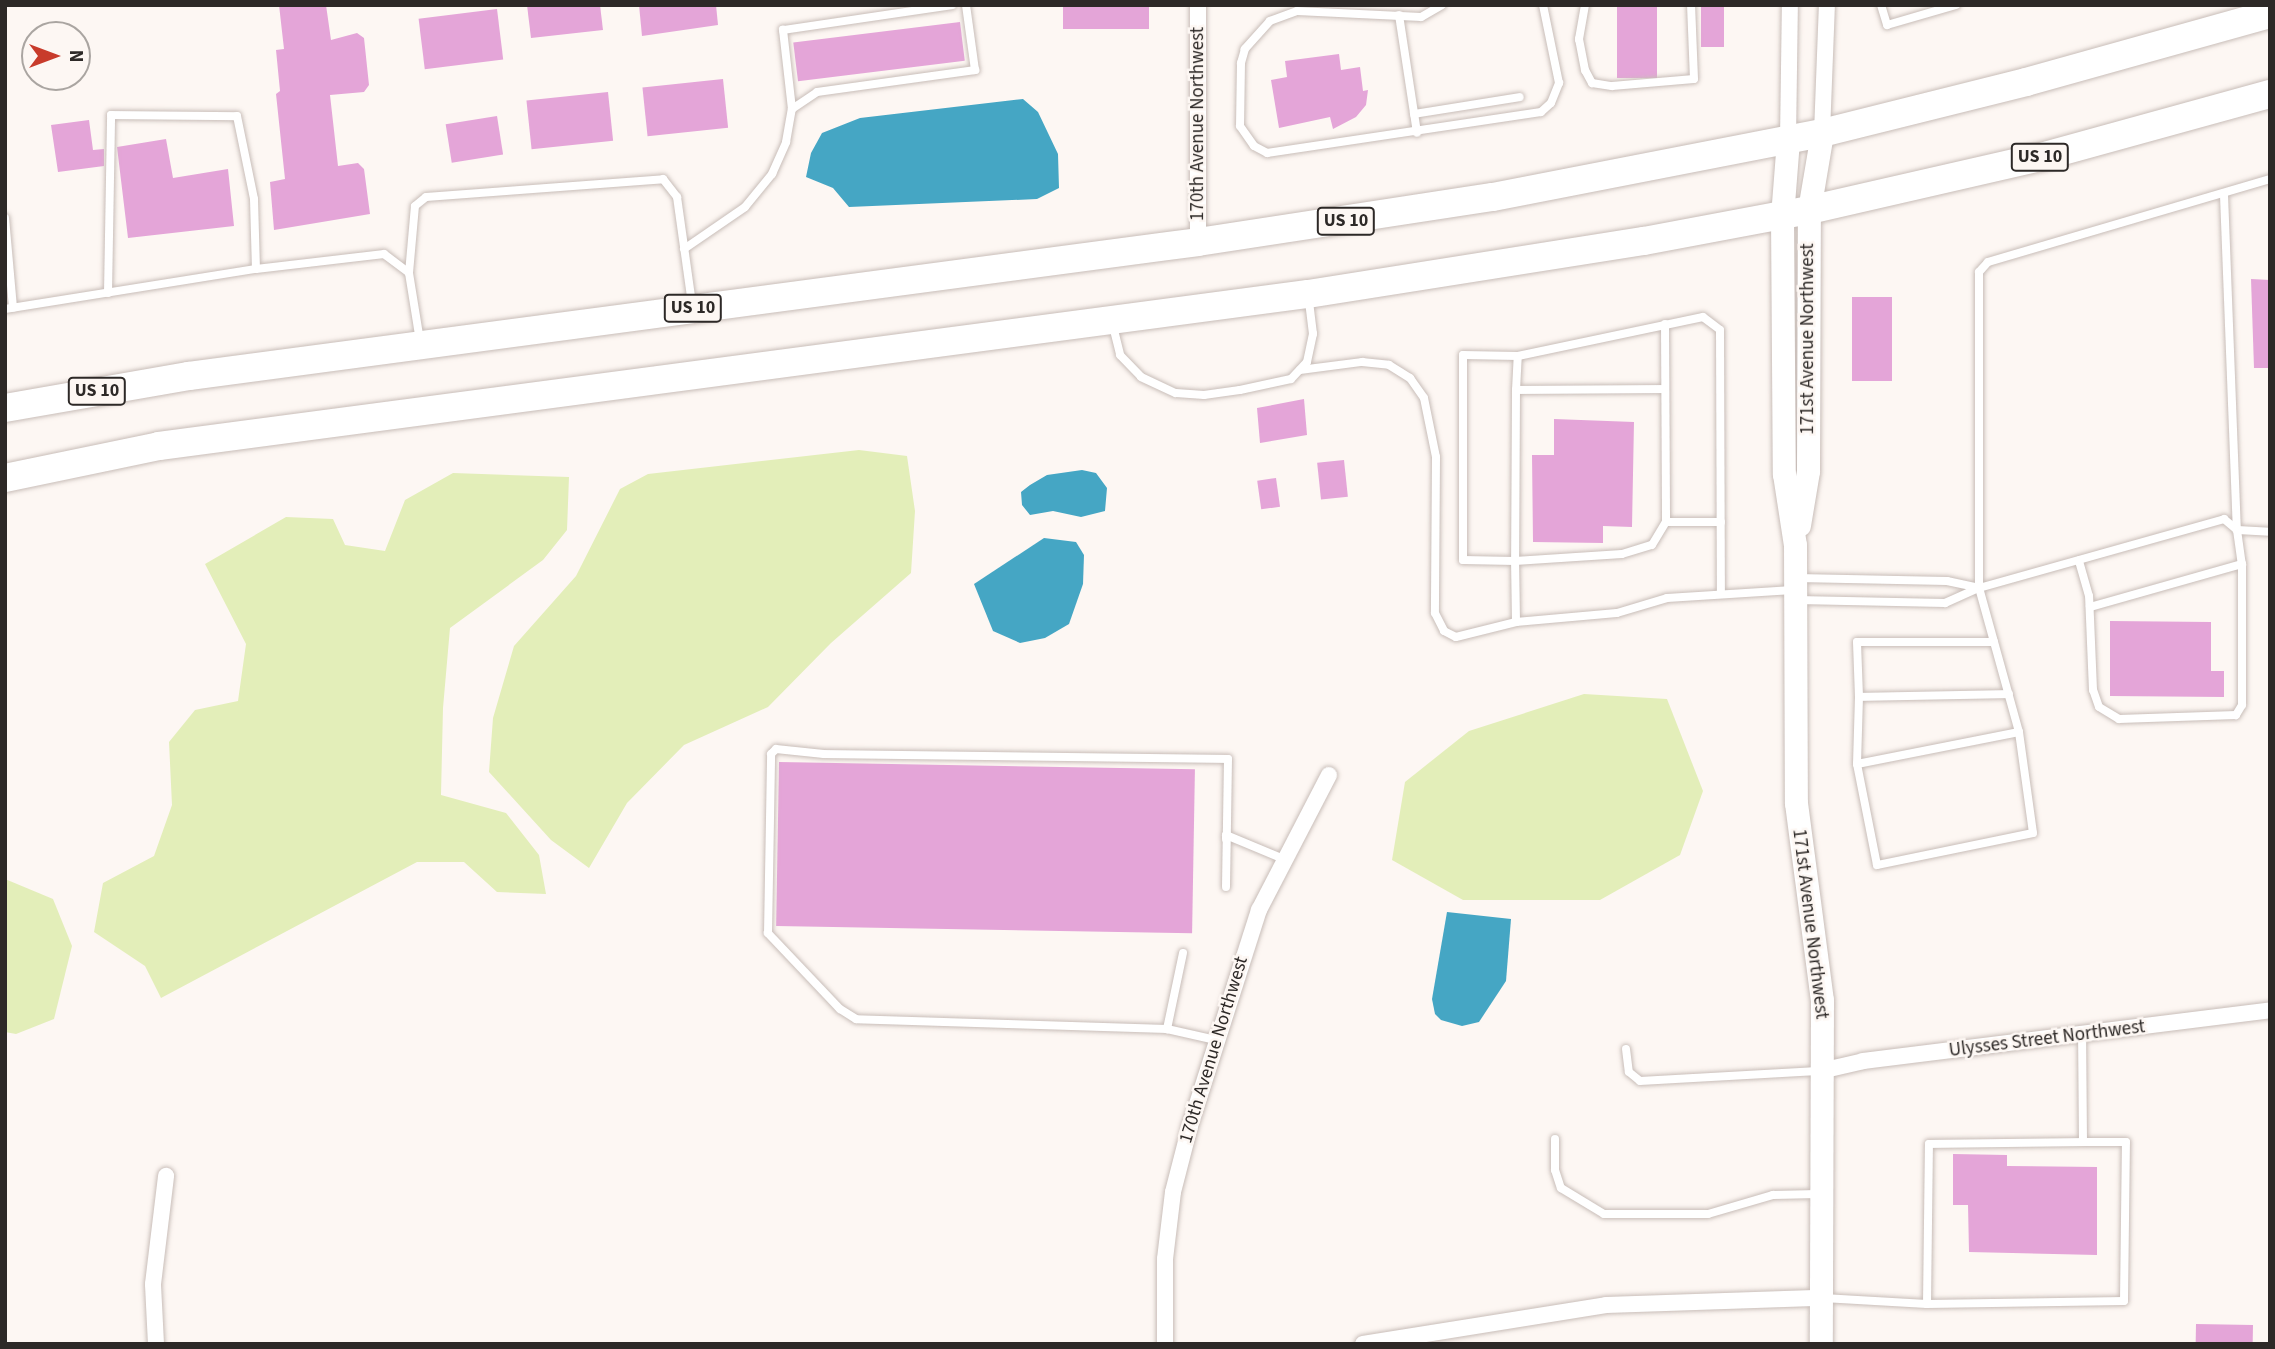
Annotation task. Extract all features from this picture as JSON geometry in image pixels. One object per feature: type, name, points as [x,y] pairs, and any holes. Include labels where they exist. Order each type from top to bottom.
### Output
[{"type":"highway","name":"US 10","points":[[5,408],[421,344],[1198,242],[1493,197],[1822,133],[2026,82],[2270,14]]},
{"type":"highway","name":"US 10","points":[[5,478],[159,446],[1308,294],[1795,213],[2041,157],[2270,94]]},
{"type":"street","name":"170th Avenue Northwest","points":[[1198,5],[1198,242]]},
{"type":"street","points":[[1788,140],[1790,5]]},
{"type":"street","points":[[1822,133],[1827,5]]},
{"type":"street","name":"171st Avenue Northwest","points":[[1795,213],[1822,133]]},
{"type":"street","name":"171st Avenue Northwest","points":[[1788,140],[1795,213],[1784,474],[1796,545],[1796,803],[1819,960],[1825,1070],[1821,1194],[1821,1344]]},
{"type":"street","name":"170th Avenue Northwest","points":[[1165,1344],[1165,1259],[1173,1192],[1216,1040],[1259,910],[1329,775]]},
{"type":"street","name":"Ulysses Street Northwest","points":[[1825,1070],[1863,1061],[2082,1036],[2270,1010]]},
{"type":"street","points":[[156,1344],[153,1284],[166,1176]]},
{"type":"street","points":[[1363,1344],[1606,1305],[1822,1298]]},
{"type":"lane","points":[[684,249],[745,208],[772,174],[786,142],[792,109],[783,30],[952,5]]},
{"type":"lane","points":[[792,109],[817,92],[975,70],[966,5]]},
{"type":"lane","points":[[1442,5],[1421,17],[1297,11],[1270,21],[1245,48],[1241,63],[1240,126],[1254,146],[1267,153],[1502,121],[1541,111],[1552,103],[1559,83],[1543,5]]},
{"type":"lane","points":[[1585,5],[1579,39],[1585,70],[1592,83],[1612,86],[1694,79],[1691,5]]},
{"type":"lane","points":[[1881,5],[1887,24],[1956,5]]},
{"type":"lane","points":[[1399,15],[1417,133]]},
{"type":"lane","points":[[1414,114],[1520,97]]},
{"type":"lane","points":[[108,293],[111,115],[237,116],[254,199],[256,269]]},
{"type":"lane","points":[[421,344],[409,273],[415,206],[426,197],[663,179],[677,197],[693,308]]},
{"type":"lane","points":[[1994,642],[1857,642],[1857,764],[1877,865],[2033,833],[2020,732],[1979,588],[1979,272],[1988,262],[2224,195],[2270,179]]},
{"type":"lane","points":[[2079,560],[2090,607],[2094,690],[2099,707],[2108,715],[2119,719],[2223,719],[2236,715],[2242,705],[2242,564],[2237,530],[2224,195]]},
{"type":"lane","points":[[5,218],[9,308],[256,269],[384,254],[409,273]]},
{"type":"lane","points":[[1112,320],[1120,355],[1141,377],[1176,393],[1204,395],[1290,379],[1300,370],[1307,362],[1313,334],[1308,294]]},
{"type":"lane","points":[[1665,324],[1666,522],[1652,545],[1622,554],[1515,561],[1463,560],[1463,355],[1518,356],[1665,324],[1703,317],[1720,330],[1721,593]]},
{"type":"lane","points":[[1516,622],[1518,356]]},
{"type":"lane","points":[[1300,370],[1375,362],[1410,378],[1430,412],[1436,457],[1435,614],[1444,631],[1456,637],[1516,622],[1617,613],[1667,598],[1947,581],[1979,588]]},
{"type":"lane","points":[[1516,390],[1665,389]]},
{"type":"lane","points":[[1796,589],[1945,603],[1979,588],[2224,519],[2237,530],[2270,532]]},
{"type":"lane","points":[[1666,522],[1721,522]]},
{"type":"lane","points":[[2090,607],[2242,564]]},
{"type":"lane","points":[[1859,697],[2009,694]]},
{"type":"lane","points":[[1857,764],[2020,732]]},
{"type":"lane","points":[[1216,1040],[1167,1029],[856,1019],[840,1009],[768,933],[771,754],[776,749],[824,754],[1228,759],[1226,887]]},
{"type":"lane","points":[[1226,835],[1286,860]]},
{"type":"lane","points":[[1167,1029],[1183,953]]},
{"type":"lane","points":[[2082,1036],[2083,1142]]},
{"type":"lane","points":[[1626,1049],[1629,1072],[1640,1081],[1797,1076],[1825,1070]]},
{"type":"lane","points":[[1555,1139],[1555,1170],[1561,1188],[1604,1214],[1708,1214],[1773,1195],[1821,1194]]},
{"type":"lane","points":[[1822,1298],[1927,1304],[2124,1301],[2126,1142],[1929,1143],[1927,1304]]},
{"type":"green space","points":[[859,450],[907,456],[915,511],[911,573],[831,643],[768,707],[684,745],[627,803],[589,868],[551,840],[489,772],[493,718],[514,646],[576,576],[620,489],[648,474]]},
{"type":"green space","points":[[453,473],[569,477],[567,530],[543,560],[450,628],[443,708],[441,795],[506,813],[539,855],[546,894],[497,892],[464,862],[417,862],[161,998],[145,966],[94,932],[103,883],[154,856],[172,805],[169,742],[195,710],[238,701],[246,644],[205,564],[286,517],[333,519],[345,545],[385,551],[405,500]]},
{"type":"green space","points":[[1584,694],[1667,699],[1703,791],[1680,855],[1600,900],[1463,900],[1392,860],[1405,782],[1469,731]]},
{"type":"green space","points":[[5,879],[53,899],[72,946],[54,1019],[16,1034],[5,1032]]},
{"type":"water","points":[[1023,99],[1038,112],[1058,154],[1059,188],[1037,199],[849,207],[833,188],[806,177],[811,153],[822,133],[860,118]]},
{"type":"water","points":[[1082,470],[1096,473],[1107,488],[1105,511],[1081,517],[1053,511],[1030,515],[1022,505],[1021,492],[1047,475]]},
{"type":"water","points":[[1044,538],[1076,542],[1084,555],[1083,584],[1069,624],[1045,638],[1020,643],[993,631],[974,584]]},
{"type":"water","points":[[1447,912],[1511,919],[1506,981],[1479,1022],[1462,1026],[1441,1020],[1435,1014],[1432,999]]},
{"type":"building","points":[[279,5],[326,5],[331,40],[357,33],[364,38],[369,85],[364,92],[330,95],[338,166],[358,163],[364,169],[370,214],[274,230],[270,182],[285,179],[276,94],[280,91],[276,50],[284,49]]},
{"type":"building","points":[[527,5],[600,5],[603,30],[531,38]]},
{"type":"building","points":[[639,5],[716,5],[718,25],[642,36]]},
{"type":"building","points":[[1063,5],[1149,5],[1149,29],[1063,29]]},
{"type":"building","points":[[1617,5],[1657,5],[1657,78],[1617,78]]},
{"type":"building","points":[[1701,5],[1724,5],[1724,47],[1701,47]]},
{"type":"building","points":[[497,9],[503,60],[425,69],[419,19]]},
{"type":"building","points":[[960,22],[965,61],[798,81],[793,42]]},
{"type":"building","points":[[1339,54],[1341,70],[1360,67],[1363,91],[1368,90],[1366,105],[1356,117],[1333,129],[1330,117],[1279,128],[1271,80],[1287,77],[1285,61]]},
{"type":"building","points":[[723,79],[728,128],[648,136],[642,87]]},
{"type":"building","points":[[608,92],[613,141],[532,149],[526,101]]},
{"type":"building","points":[[497,116],[503,155],[452,163],[446,124]]},
{"type":"building","points":[[89,120],[93,150],[104,149],[104,166],[58,172],[51,125]]},
{"type":"building","points":[[166,139],[173,178],[228,169],[234,226],[128,238],[117,147]]},
{"type":"building","points":[[2251,279],[2270,280],[2270,368],[2254,368]]},
{"type":"building","points":[[1852,297],[1892,297],[1892,381],[1852,381]]},
{"type":"building","points":[[1304,399],[1307,435],[1260,443],[1257,408]]},
{"type":"building","points":[[1554,419],[1634,422],[1632,527],[1603,526],[1603,543],[1533,542],[1532,455],[1554,455]]},
{"type":"building","points":[[1344,460],[1348,497],[1321,500],[1317,463]]},
{"type":"building","points":[[1276,478],[1280,507],[1261,509],[1257,481]]},
{"type":"building","points":[[2110,621],[2211,622],[2211,671],[2224,671],[2224,697],[2110,696]]},
{"type":"building","points":[[779,762],[1195,769],[1192,933],[776,926]]},
{"type":"building","points":[[1953,1154],[2007,1155],[2007,1166],[2097,1167],[2097,1255],[1969,1252],[1968,1205],[1953,1205]]},
{"type":"building","points":[[2196,1324],[2253,1325],[2253,1344],[2196,1344]]}]
